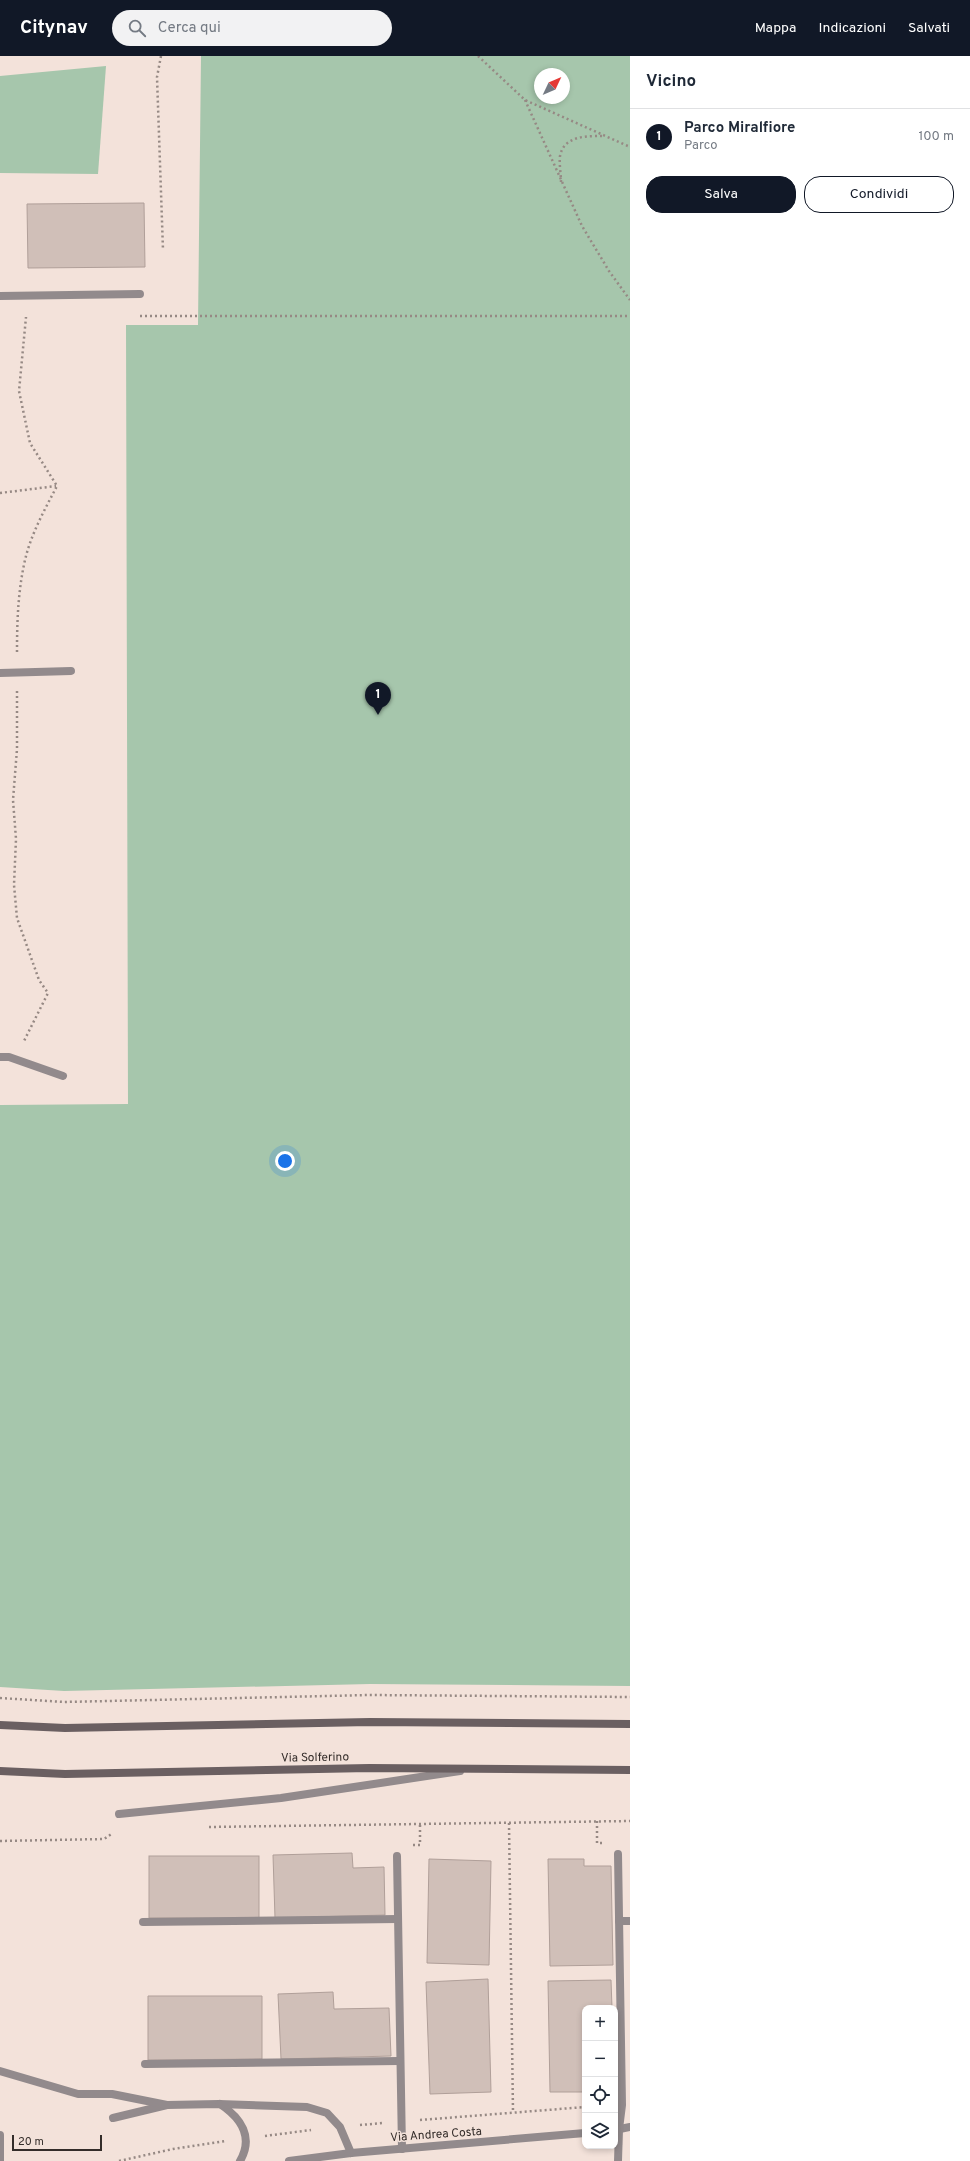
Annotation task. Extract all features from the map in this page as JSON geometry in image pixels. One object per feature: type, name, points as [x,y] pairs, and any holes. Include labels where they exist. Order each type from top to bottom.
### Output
[{"type":"main road","points":[[0,1725],[64,1728],[370,1722],[630,1724]]},
{"type":"main road","name":"Via Solferino","points":[[0,1771],[65,1774],[369,1768],[630,1770]]},
{"type":"street","points":[[0,296],[140,294]]},
{"type":"street","points":[[0,672],[71,671]]},
{"type":"street","points":[[0,1057],[8,1057],[63,1076]]},
{"type":"street","points":[[119,1814],[282,1798],[477,1768]]},
{"type":"street","points":[[618,1854],[622,2105],[618,2124]]},
{"type":"street","points":[[397,1856],[399,2062],[402,2149]]},
{"type":"street","points":[[143,1922],[398,1919]]},
{"type":"street","points":[[620,1922],[630,1921]]},
{"type":"street","points":[[145,2064],[399,2062]]},
{"type":"street","points":[[0,2071],[78,2094],[112,2094],[167,2105],[219,2104],[307,2107],[327,2113],[340,2126],[351,2153]]},
{"type":"street","points":[[219,2104],[232,2112],[242,2124],[247,2138],[246,2152],[240,2161]]},
{"type":"street","points":[[113,2118],[167,2105]]},
{"type":"street","points":[[618,2129],[630,2126]]},
{"type":"street","name":"Via Andrea Costa","points":[[293,2161],[351,2153],[582,2133]]},
{"type":"street","points":[[0,2135],[0,2161]]},
{"type":"street","points":[[618,2149],[618,2161]]},
{"type":"path","points":[[161,56],[158,77],[163,250]]},
{"type":"path","points":[[478,56],[525,100],[630,147]]},
{"type":"path","points":[[525,100],[561,183],[582,226],[609,271],[630,300]]},
{"type":"path","points":[[561,183],[560,155],[568,143],[582,136],[607,136]]},
{"type":"path","points":[[140,316],[630,316]]},
{"type":"path","points":[[0,493],[57,486]]},
{"type":"path","points":[[0,1698],[64,1702],[370,1695],[630,1698]]},
{"type":"path","points":[[206,1827],[630,1821]]},
{"type":"path","points":[[509,1822],[513,2112]]},
{"type":"path","points":[[0,1841],[104,1839],[119,1828]]},
{"type":"green space","points":[[201,56],[630,56],[630,1686],[370,1684],[64,1691],[0,1687],[0,1105],[128,1104],[126,325],[198,325]]},
{"type":"green space","points":[[106,66],[98,174],[0,173],[0,76]]},
{"type":"building","points":[[144,203],[145,267],[28,268],[27,204]]},
{"type":"building","points":[[352,1853],[353,1868],[384,1867],[385,1915],[275,1918],[273,1855]]},
{"type":"building","points":[[149,1856],[259,1856],[259,1918],[149,1918]]},
{"type":"building","points":[[429,1859],[491,1861],[489,1965],[427,1963]]},
{"type":"building","points":[[548,1859],[584,1859],[584,1866],[611,1866],[613,1965],[550,1966]]},
{"type":"building","points":[[488,1979],[491,2092],[430,2094],[426,1982]]},
{"type":"building","points":[[611,1980],[612,2005],[582,2005],[582,2092],[550,2092],[548,1981]]},
{"type":"building","points":[[333,1992],[334,2009],[389,2008],[391,2056],[281,2059],[278,1994]]},
{"type":"building","points":[[148,1996],[262,1996],[262,2059],[148,2060]]},
{"type":"place","name":"Parco Miralfiore","points":[[378,715]]}]
